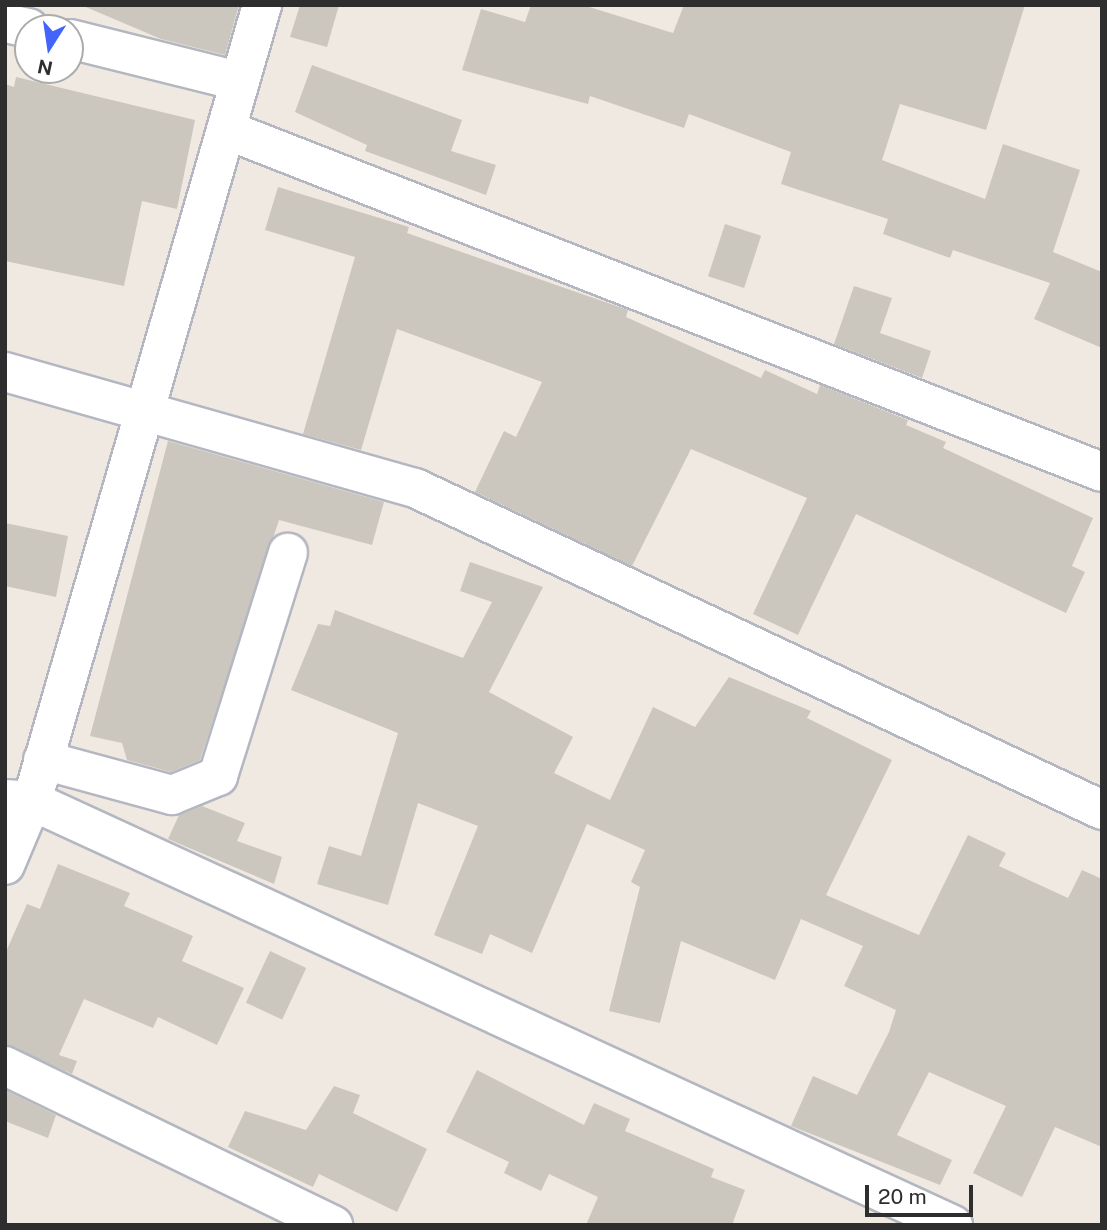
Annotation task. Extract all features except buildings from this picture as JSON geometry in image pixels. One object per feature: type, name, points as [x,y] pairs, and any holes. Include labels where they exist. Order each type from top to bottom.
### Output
[{"type":"street","points":[[5,865],[19,800],[43,760],[141,407],[227,130],[262,5]]},
{"type":"street","points":[[84,42],[239,81]]},
{"type":"street","points":[[227,130],[1102,472]]},
{"type":"street","points":[[5,372],[141,407],[415,488],[1102,810]]},
{"type":"street","points":[[43,760],[172,795],[218,776],[288,553]]},
{"type":"street","points":[[19,800],[953,1225]]},
{"type":"street","points":[[5,1066],[333,1225]]}]
